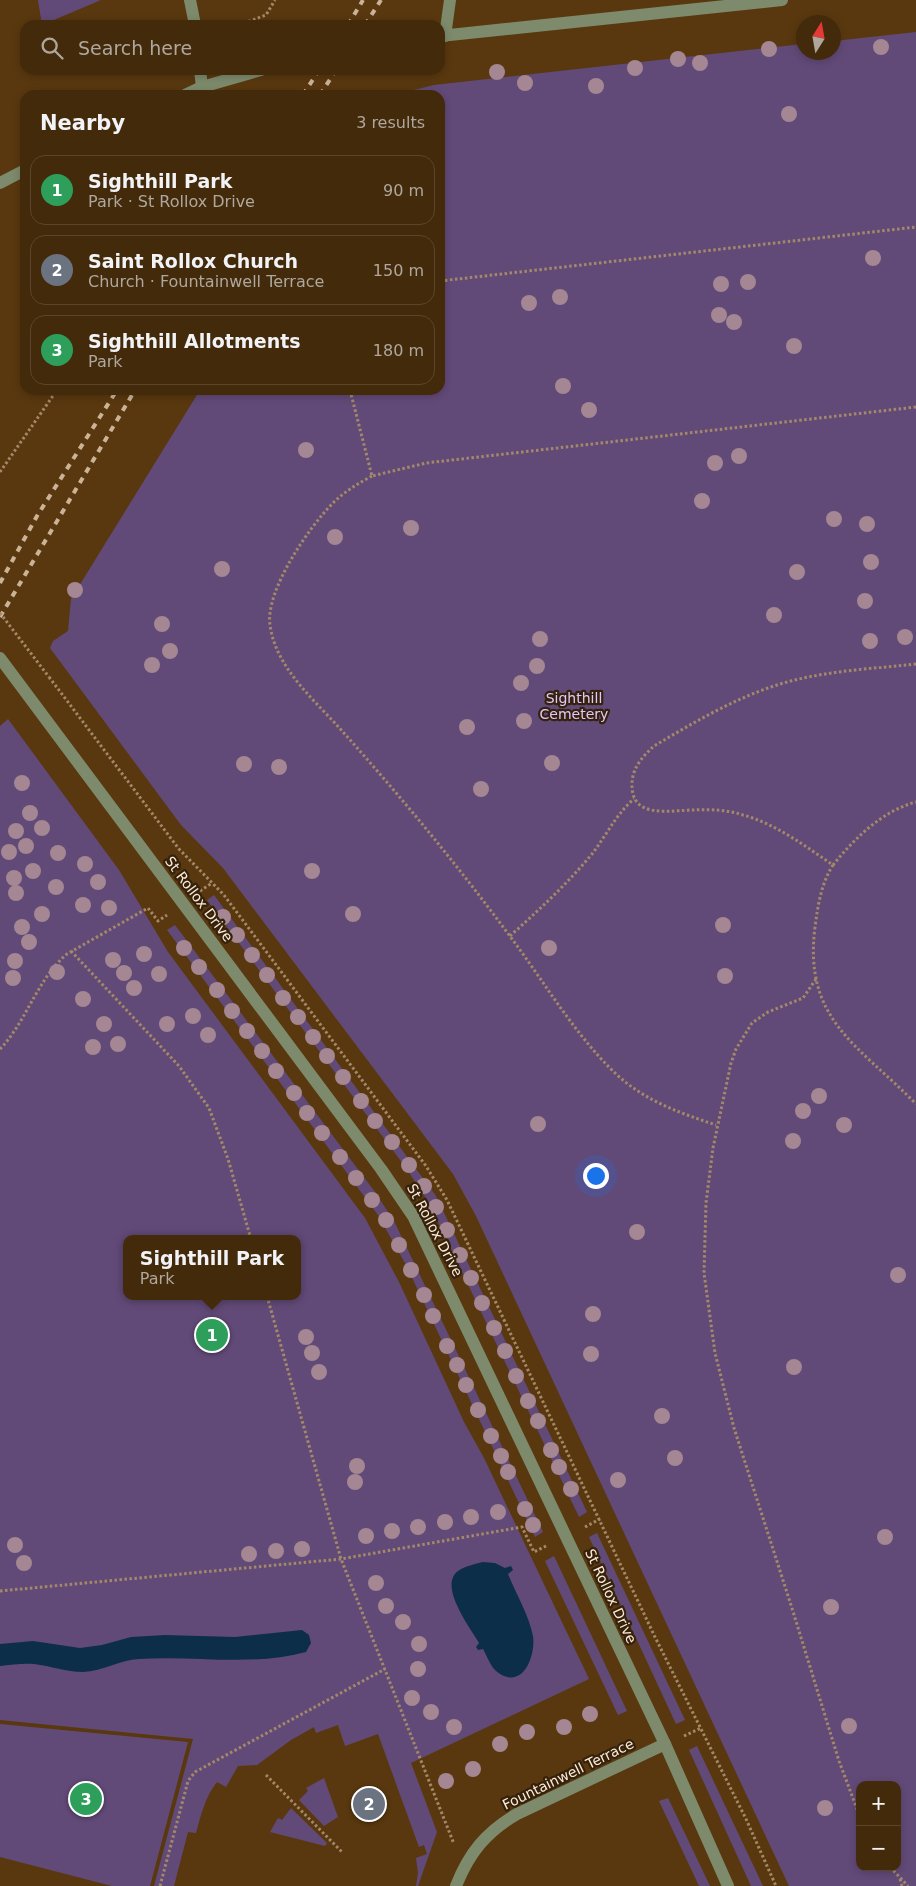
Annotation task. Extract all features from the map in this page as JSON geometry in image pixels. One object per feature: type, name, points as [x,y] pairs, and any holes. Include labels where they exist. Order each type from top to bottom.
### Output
[{"type":"street","points":[[190,0],[194,20]]},
{"type":"street","points":[[445,22],[450,0]]},
{"type":"street","points":[[445,36],[782,0]]},
{"type":"street","points":[[201,75],[202,87]]},
{"type":"street","points":[[196,90],[242,75]]},
{"type":"street","points":[[0,183],[20,173]]},
{"type":"street","name":"St Rollox Drive","points":[[0,658],[184,903],[409,1209],[438,1266],[665,1744],[728,1886]]},
{"type":"street","name":"Fountainwell Terrace","points":[[456,1886],[464,1868],[480,1842],[506,1820],[665,1744]]},
{"type":"path","points":[[252,20],[266,15],[275,0]]},
{"type":"path","points":[[445,280],[916,227]]},
{"type":"path","points":[[0,472],[54,395]]},
{"type":"path","points":[[351,395],[372,476]]},
{"type":"path","points":[[716,1125],[665,1107],[644,1096],[616,1074],[589,1044],[510,936],[369,761],[288,670],[273,641],[269,624],[270,611],[285,572],[297,550],[331,504],[346,491],[372,476],[426,463],[916,407]]},
{"type":"path","points":[[0,613],[49,677]]},
{"type":"path","points":[[510,936],[569,881],[594,852],[622,812],[634,799],[632,780],[635,768],[643,756],[654,746],[736,701],[778,685],[830,674],[916,664]]},
{"type":"path","points":[[634,799],[652,811],[708,810],[745,815],[782,832],[833,864]]},
{"type":"path","points":[[916,802],[876,822],[854,841],[833,864],[826,876],[814,935],[816,979],[828,1012],[835,1025],[860,1052],[916,1104]]},
{"type":"path","points":[[0,1049],[17,1026],[56,963],[71,951],[148,908],[158,921],[184,903]]},
{"type":"path","points":[[71,951],[179,1066],[209,1108],[224,1144],[250,1235]]},
{"type":"path","points":[[816,979],[803,998],[768,1012],[748,1028],[736,1049],[716,1125],[706,1203],[704,1264],[715,1353],[734,1428],[792,1604],[839,1761],[856,1806]]},
{"type":"path","points":[[268,1300],[341,1560],[464,1868]]},
{"type":"path","points":[[0,1591],[341,1560],[522,1527],[534,1552],[566,1536]]},
{"type":"path","points":[[160,1886],[188,1781],[195,1772],[385,1670]]},
{"type":"path","points":[[266,1775],[342,1852]]},
{"type":"path","points":[[893,1871],[908,1886]]},
{"type":"path","points":[[900,1879],[902,1886]]},
{"type":"green space","points":[[38,0],[101,0],[54,20],[41,20]]},
{"type":"green space","name":"Sighthill Cemetery","points":[[916,32],[916,1886],[789,1886],[476,1216],[453,1174],[223,868],[181,825],[50,648],[53,641],[68,631],[71,599],[197,395],[445,395],[445,90],[414,90],[434,85],[796,45],[796,60],[841,60],[841,40]]},
{"type":"green space","points":[[8,719],[119,870],[168,952],[365,1218],[399,1282],[464,1422],[484,1458],[589,1679],[411,1763],[437,1832],[418,1886],[416,1886],[418,1873],[416,1858],[427,1854],[424,1845],[419,1847],[378,1734],[345,1746],[338,1725],[316,1733],[314,1727],[291,1740],[257,1765],[238,1766],[226,1787],[217,1782],[206,1800],[196,1833],[188,1832],[174,1886],[154,1886],[193,1739],[0,1720],[0,726]]},
{"type":"green space","points":[[214,895],[436,1196],[587,1512],[579,1517],[429,1203],[406,1168],[207,900]]},
{"type":"green space","points":[[175,925],[375,1192],[394,1221],[543,1532],[535,1537],[406,1265],[378,1215],[167,930]]},
{"type":"green space","points":[[597,1533],[685,1720],[676,1724],[589,1537]]},
{"type":"green space","points":[[554,1556],[627,1711],[618,1715],[545,1561]]},
{"type":"green space","points":[[0,1724],[188,1742],[150,1886],[112,1886],[0,1857]]},
{"type":"green space","points":[[697,1746],[763,1886],[751,1886],[689,1750]]},
{"type":"green space","points":[[324,1778],[338,1817],[324,1826],[299,1800],[308,1791],[306,1788]]},
{"type":"green space","points":[[668,1798],[710,1886],[699,1886],[659,1801]]},
{"type":"green space","points":[[291,1808],[327,1843],[325,1846],[270,1832],[278,1818],[282,1820]]},
{"type":"water","points":[[483,1562],[495,1563],[505,1568],[511,1566],[513,1570],[508,1574],[531,1628],[533,1645],[529,1662],[525,1670],[519,1675],[512,1677],[504,1676],[495,1670],[483,1649],[478,1650],[476,1647],[479,1643],[453,1596],[453,1578],[458,1571],[467,1566]]},
{"type":"water","points":[[302,1630],[309,1635],[311,1643],[306,1652],[264,1659],[139,1659],[83,1672],[34,1664],[0,1666],[0,1644],[33,1641],[80,1648],[102,1645],[131,1637],[165,1635],[235,1637]]},
{"type":"railway","points":[[351,20],[363,0]]},
{"type":"railway","points":[[368,20],[381,0]]},
{"type":"railway","points":[[306,90],[316,75]]},
{"type":"railway","points":[[323,90],[333,75]]},
{"type":"railway","points":[[0,583],[37,516],[114,395]]},
{"type":"railway","points":[[0,617],[132,395]]},
{"type":"place","name":"Sighthill Park","points":[[212,1335]]},
{"type":"place","name":"Sighthill Allotments","points":[[86,1799]]},
{"type":"place","name":"Saint Rollox Church","points":[[369,1804]]}]
